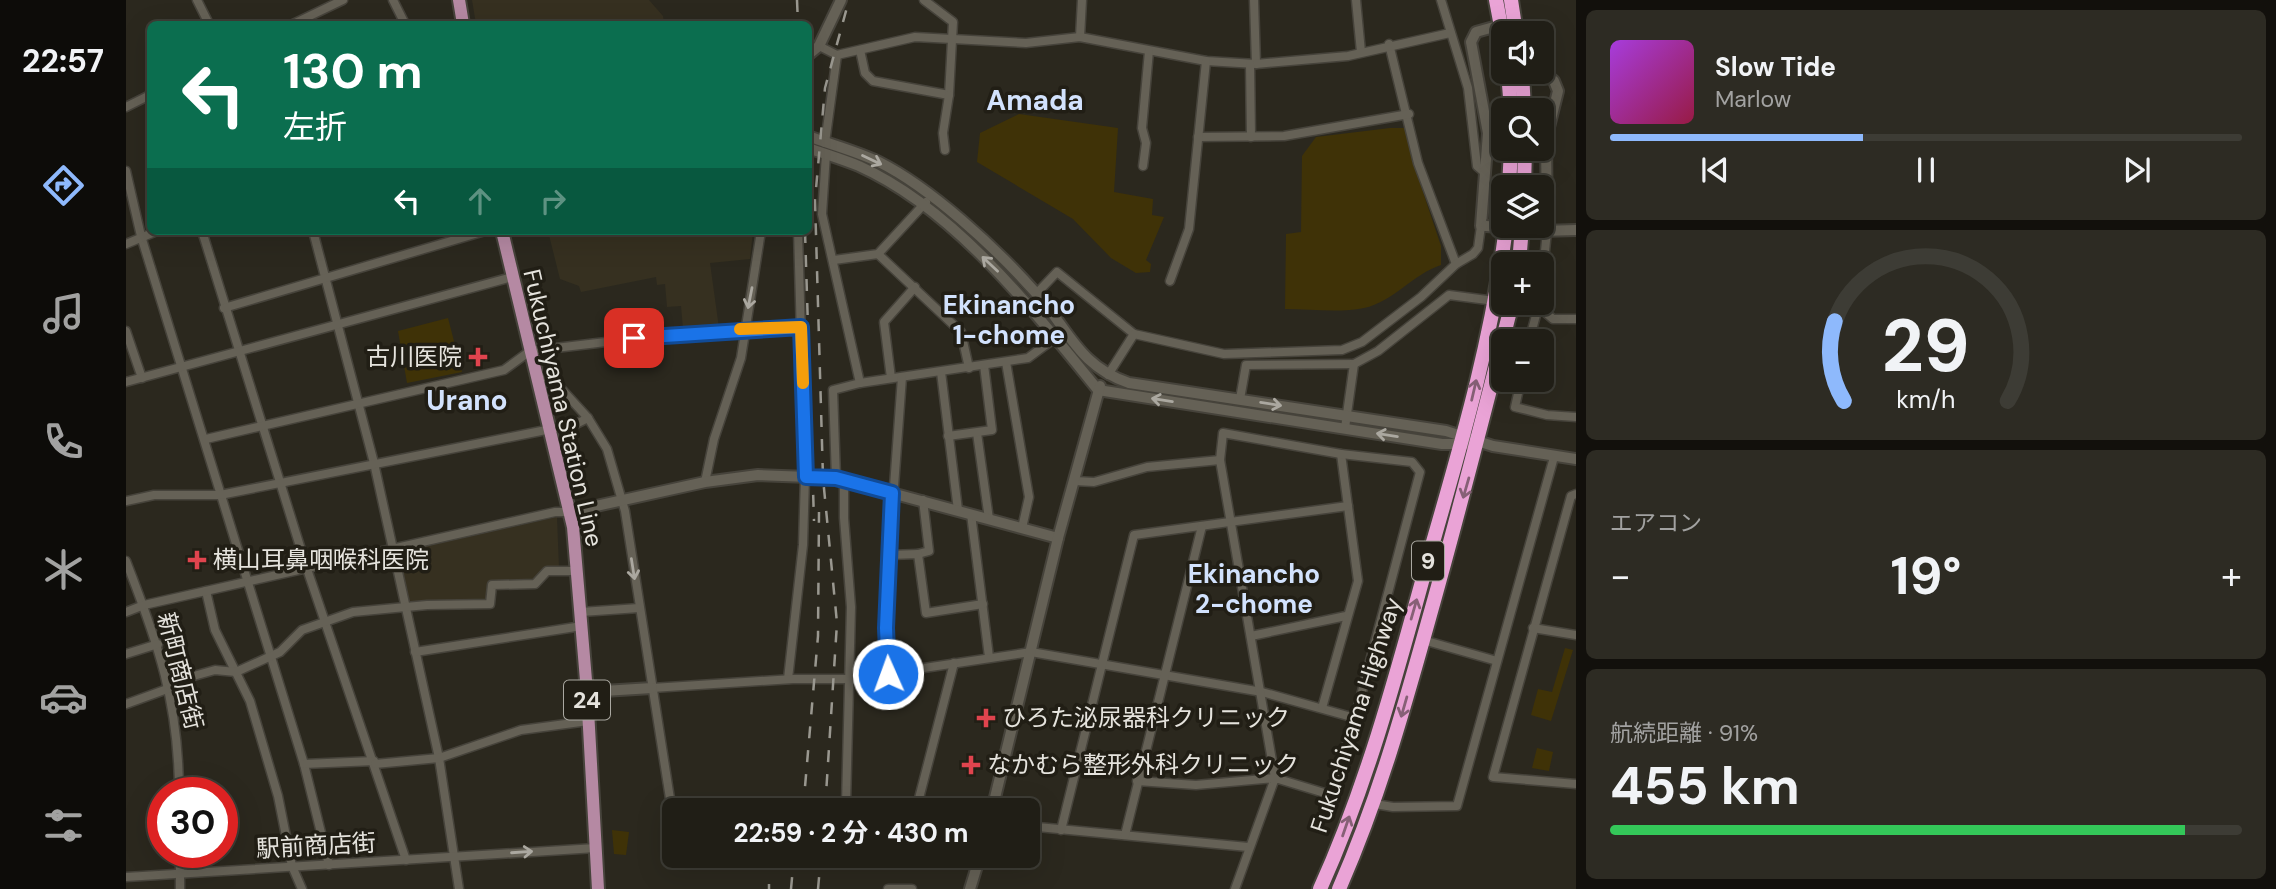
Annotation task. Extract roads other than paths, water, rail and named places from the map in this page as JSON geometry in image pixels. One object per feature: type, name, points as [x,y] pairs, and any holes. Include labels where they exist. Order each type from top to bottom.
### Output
[{"type":"highway","points":[[1496,0],[1500,21]]},
{"type":"highway","points":[[1511,0],[1514,21]]},
{"type":"highway","name":"Fukuchiyama Highway","points":[[1320,889],[1340,845],[1373,749],[1461,440],[1492,315]]},
{"type":"highway","name":"Fukuchiyama Highway","points":[[1339,889],[1375,804],[1478,442],[1509,315]]},
{"type":"main road","points":[[459,0],[462,21]]},
{"type":"main road","name":"Fukuchiyama Station Line","points":[[503,235],[569,512],[581,612],[598,889]]},
{"type":"street","points":[[197,0],[208,21]]},
{"type":"street","points":[[299,21],[343,0]]},
{"type":"street","points":[[393,0],[404,21]]},
{"type":"street","points":[[812,52],[819,46],[841,0]]},
{"type":"street","points":[[924,0],[953,22],[943,132],[945,150]]},
{"type":"street","points":[[1080,37],[1082,0]]},
{"type":"street","points":[[1251,137],[1254,0]]},
{"type":"street","points":[[1356,0],[1361,52]]},
{"type":"street","points":[[1441,0],[1468,88],[1477,166],[1485,173]]},
{"type":"street","points":[[1037,293],[1058,272],[1134,334],[1224,354],[1342,350],[1362,342],[1422,297],[1456,264],[1478,248],[1483,226],[1488,133],[1471,42],[1476,32],[1491,31]]},
{"type":"street","points":[[819,46],[837,55],[915,37],[1026,43],[1080,37],[1206,61],[1253,64],[1301,62],[1450,33]]},
{"type":"street","points":[[1390,44],[1400,93],[1409,114],[1418,163],[1456,264]]},
{"type":"street","points":[[860,50],[865,73],[873,81],[948,95]]},
{"type":"street","points":[[1143,166],[1146,143],[1142,117],[1149,51]]},
{"type":"street","points":[[837,55],[826,148],[822,214],[860,383]]},
{"type":"street","points":[[1170,281],[1189,229],[1206,61]]},
{"type":"street","points":[[1544,175],[1546,139],[1558,91],[1554,81]]},
{"type":"street","points":[[126,107],[147,96]]},
{"type":"street","points":[[1198,137],[1284,136],[1409,114]]},
{"type":"street","points":[[812,139],[927,201],[1037,293],[1076,348],[1108,375],[1129,383],[1240,400],[1346,422]]},
{"type":"street","points":[[812,148],[826,148]]},
{"type":"street","points":[[126,171],[141,236],[206,439],[220,495],[304,764],[329,865]]},
{"type":"street","points":[[834,260],[878,254],[927,201]]},
{"type":"street","points":[[927,201],[1017,290],[1098,390],[1346,422],[1576,459]]},
{"type":"street","points":[[1483,226],[1491,227]]},
{"type":"street","points":[[1554,231],[1576,230]]},
{"type":"street","points":[[126,244],[147,234]]},
{"type":"street","points":[[203,235],[307,569],[406,860]]},
{"type":"street","points":[[314,235],[360,404],[393,548],[450,814],[459,889]]},
{"type":"street","points":[[224,308],[471,235]]},
{"type":"street","points":[[705,482],[714,439],[741,358],[760,235]]},
{"type":"street","points":[[788,679],[803,545],[806,477],[797,235]]},
{"type":"street","points":[[878,254],[961,332],[969,368]]},
{"type":"street","points":[[126,382],[512,277]]},
{"type":"street","points":[[891,378],[884,322],[915,287]]},
{"type":"street","points":[[1240,400],[1246,365],[1354,364],[1378,351],[1449,295],[1491,300]]},
{"type":"street","points":[[1549,315],[1553,319],[1576,319]]},
{"type":"street","points":[[206,439],[505,370],[530,351],[682,333],[801,327]]},
{"type":"street","points":[[126,331],[142,378]]},
{"type":"street","points":[[995,798],[1058,538],[1098,390],[1134,334]]},
{"type":"street","points":[[846,798],[851,607],[833,390],[860,383],[1028,358],[1055,338]]},
{"type":"street","points":[[1006,362],[1029,496],[1022,528]]},
{"type":"street","points":[[1346,422],[1354,364]]},
{"type":"street","points":[[948,436],[992,430],[984,365]]},
{"type":"street","points":[[941,372],[958,510]]},
{"type":"street","points":[[536,378],[547,377],[555,382],[588,418],[607,449],[621,502],[668,798]]},
{"type":"street","points":[[888,674],[889,555],[902,377]]},
{"type":"street","points":[[1518,392],[1515,407],[1548,415],[1576,417]]},
{"type":"street","points":[[126,501],[154,495],[220,495],[576,424],[588,418]]},
{"type":"street","points":[[977,433],[989,519]]},
{"type":"street","points":[[1137,781],[1196,785],[1275,778],[1331,795],[1355,718],[1420,472],[1412,462],[1342,454],[1223,433],[1220,460],[1275,778],[1235,889]]},
{"type":"street","points":[[1322,708],[1358,581],[1342,454]]},
{"type":"street","points":[[1375,804],[1393,807],[1457,806],[1554,457]]},
{"type":"street","points":[[1075,481],[1094,482],[1147,467],[1220,460]]},
{"type":"street","points":[[126,612],[144,605],[555,512],[621,502],[705,482],[758,475],[840,479],[1058,538]]},
{"type":"street","points":[[1576,494],[1571,496],[1493,777],[1576,784]]},
{"type":"street","points":[[889,555],[929,551],[923,500]]},
{"type":"street","points":[[1061,830],[1135,535],[1348,506]]},
{"type":"street","points":[[971,514],[989,657]]},
{"type":"street","points":[[1125,835],[1202,526]]},
{"type":"street","points":[[918,554],[926,612],[983,604]]},
{"type":"street","name":"新町商店街","points":[[126,561],[158,644],[170,688],[179,746],[179,777]]},
{"type":"street","points":[[126,704],[170,688],[190,677],[215,670],[236,672],[272,656],[302,630],[353,612],[490,604],[492,585],[535,584],[547,571],[577,571]]},
{"type":"street","points":[[206,591],[215,631],[250,701],[270,767],[292,866],[302,889]]},
{"type":"street","points":[[581,612],[639,608]]},
{"type":"street","points":[[1251,636],[1346,616]]},
{"type":"street","points":[[415,652],[582,626]]},
{"type":"street","points":[[1533,628],[1576,635]]},
{"type":"street","points":[[1423,640],[1497,661]]},
{"type":"street","points":[[126,654],[158,644]]},
{"type":"street","points":[[587,692],[788,679],[850,679],[1031,652],[1262,692],[1355,718]]},
{"type":"street","points":[[919,798],[954,663]]},
{"type":"street","points":[[304,764],[439,758],[521,730],[588,721]]},
{"type":"street","points":[[1040,828],[1248,847]]},
{"type":"street","name":"駅前商店街","points":[[126,877],[596,848]]},
{"type":"street","points":[[180,868],[180,889]]},
{"type":"street","points":[[970,889],[976,868]]},
{"type":"street","points":[[888,889],[912,889]]},
{"type":"railway","points":[[797,0],[798,21]]},
{"type":"railway","points":[[826,798],[837,623],[823,478],[815,200],[825,88],[849,0]]},
{"type":"railway","points":[[805,235],[814,521]]},
{"type":"railway","points":[[804,798],[818,636],[819,512]]},
{"type":"railway","points":[[791,889],[793,868]]},
{"type":"railway","points":[[818,889],[820,868]]},
{"type":"railway","points":[[769,884],[769,889]]},
{"type":"place","name":"古川医院","points":[[478,357]]},
{"type":"place","name":"横山耳鼻咽喉科医院","points":[[197,560]]},
{"type":"place","name":"ひろた泌尿器科クリニック","points":[[986,718]]},
{"type":"place","name":"なかむら整形外科クリニック","points":[[971,765]]},
{"type":"district","name":"Amada","points":[[1035,100]]},
{"type":"district","name":"Ekinancho 1-chome","points":[[1009,320]]},
{"type":"district","name":"Urano","points":[[467,400]]},
{"type":"district","name":"Ekinancho 2-chome","points":[[1254,589]]}]
